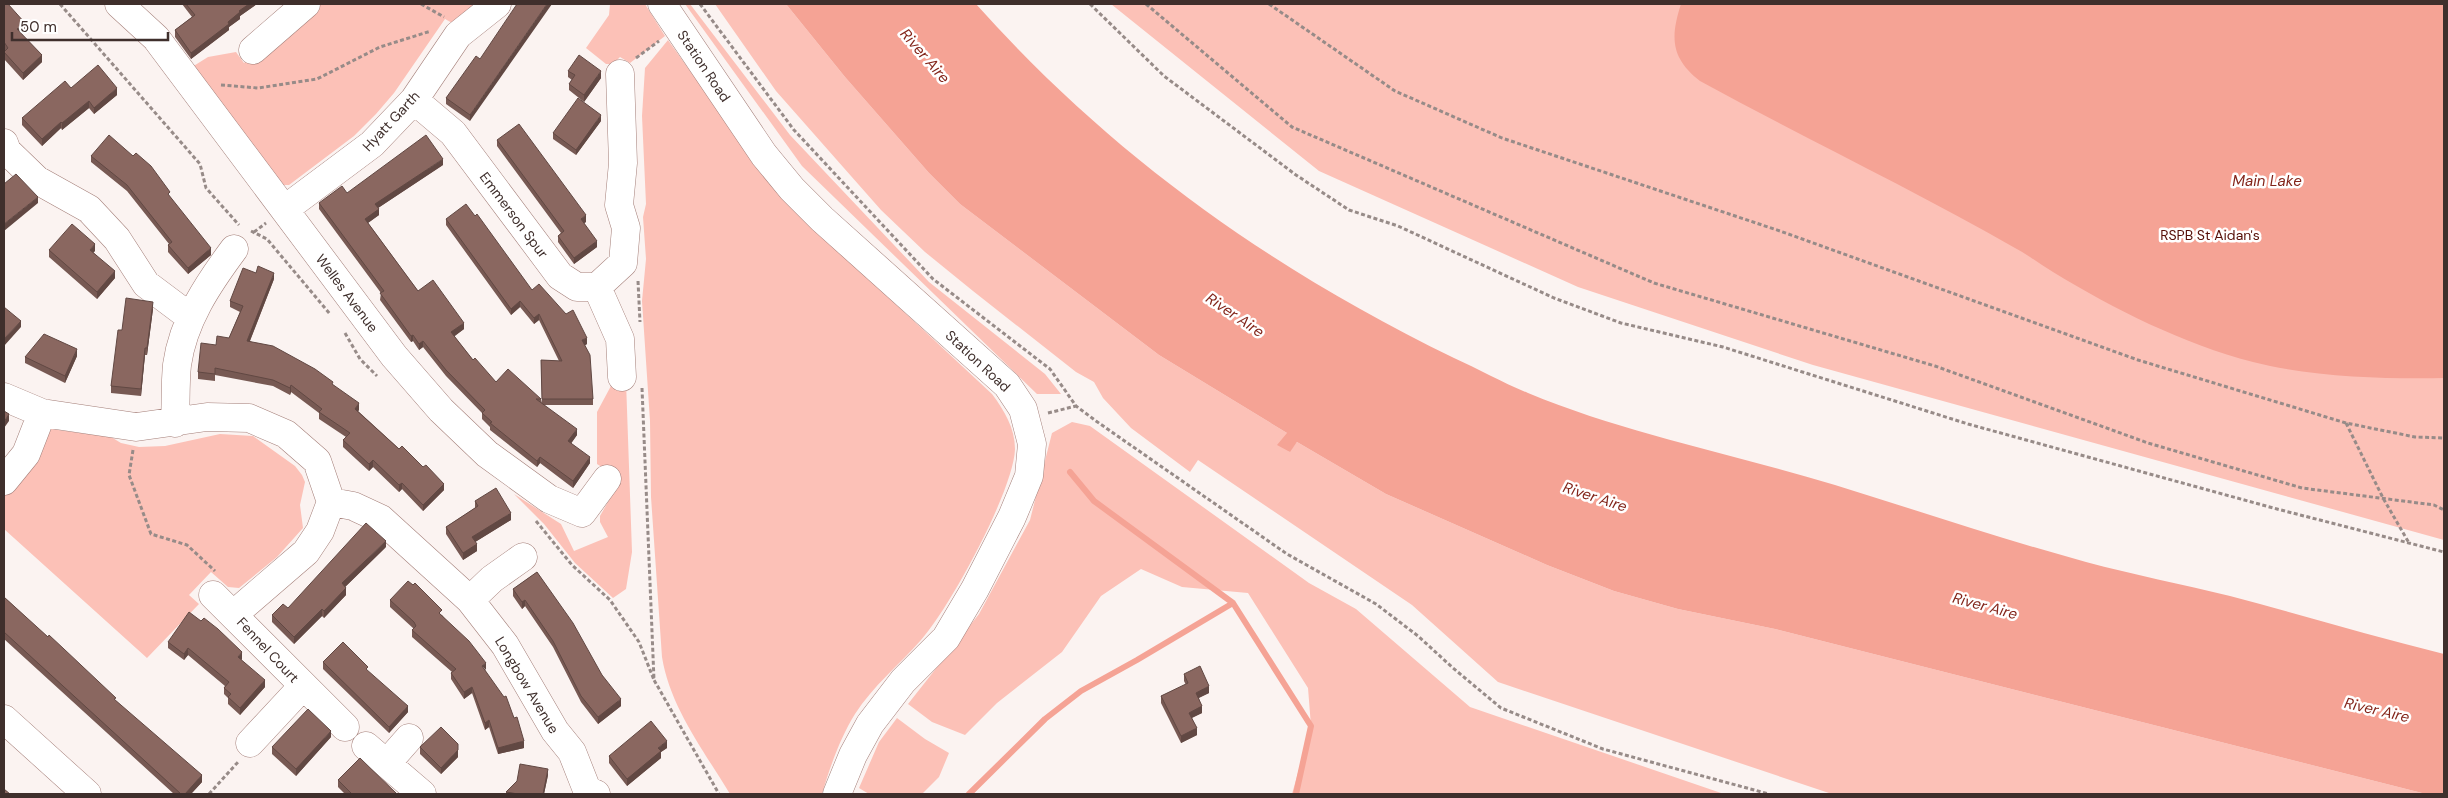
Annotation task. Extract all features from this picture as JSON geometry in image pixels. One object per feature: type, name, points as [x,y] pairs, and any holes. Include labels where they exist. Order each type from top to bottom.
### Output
[{"type":"street","name":"Welles Avenue","points":[[119,4],[156,38],[394,356],[441,410],[487,454],[549,499],[582,514],[607,479]]},
{"type":"street","points":[[253,50],[306,4]]},
{"type":"street","name":"Hyatt Garth","points":[[285,209],[372,144],[414,100],[444,26],[497,4]]},
{"type":"street","name":"Station Road","points":[[662,4],[764,156],[792,189],[822,219],[1007,385],[1017,398],[1026,418],[1032,444],[1029,476],[1012,516],[975,589],[946,638],[904,681],[870,724],[853,755],[837,794]]},
{"type":"street","points":[[625,68],[623,163],[619,204],[626,228],[630,271],[597,288],[630,334],[632,382]]},
{"type":"street","name":"Emmerson Spur","points":[[414,100],[453,133],[560,276],[577,287],[597,288]]},
{"type":"street","points":[[5,149],[37,180],[89,209],[117,239],[146,284],[190,317]]},
{"type":"street","points":[[175,423],[177,365],[190,317],[210,280],[234,249]]},
{"type":"street","points":[[4,397],[42,413],[136,427],[208,417],[249,418],[286,434],[317,461],[331,502]]},
{"type":"street","points":[[4,481],[26,454],[42,413]]},
{"type":"street","name":"Longbow Avenue","points":[[331,502],[353,506],[380,519],[470,600],[505,645],[555,732],[572,752],[589,793]]},
{"type":"street","name":"Fennel Court","points":[[234,614],[306,552],[320,531],[331,502]]},
{"type":"street","points":[[470,600],[492,579],[523,557]]},
{"type":"street","name":"Fennel Court","points":[[213,595],[345,727]]},
{"type":"street","name":"Fennel Court","points":[[250,743],[303,686]]},
{"type":"street","points":[[4,719],[87,794]]},
{"type":"street","points":[[388,763],[409,738]]},
{"type":"street","points":[[366,746],[422,794]]},
{"type":"path","points":[[700,4],[794,130],[933,279],[1050,369],[1076,406],[1287,554],[1376,604],[1418,636],[1452,668],[1501,708],[1603,749],[1769,794]]},
{"type":"path","points":[[1090,4],[1164,76],[1296,175],[1349,210],[1398,226],[1554,298],[1621,323],[1723,347],[1968,424],[2444,552]]},
{"type":"path","points":[[1146,4],[1292,127],[1654,282],[1935,366],[2148,443],[2302,488],[2434,504],[2444,510]]},
{"type":"path","points":[[1269,4],[1395,91],[1502,138],[1780,231],[2138,360],[2346,422],[2415,437],[2444,438]]},
{"type":"path","points":[[196,90],[216,85],[258,88],[317,79],[380,47],[444,26]]},
{"type":"path","points":[[625,68],[678,27]]},
{"type":"path","points":[[630,271],[630,334]]},
{"type":"path","points":[[632,382],[654,680],[719,794]]},
{"type":"path","points":[[1026,418],[1076,406]]},
{"type":"path","points":[[2346,422],[2383,498],[2409,543]]},
{"type":"path","points":[[136,427],[129,474],[151,534],[187,545],[211,567],[217,573],[213,595]]},
{"type":"path","points":[[209,794],[246,753],[250,743]]},
{"type":"green space","points":[[316,4],[479,4],[454,24],[445,19],[394,93],[354,136],[289,185],[282,185],[192,67],[208,57],[236,52],[244,63]]},
{"type":"green space","points":[[610,4],[645,4],[665,36],[630,63],[620,57],[613,64],[606,64],[586,48],[609,15]]},
{"type":"green space","points":[[685,4],[690,4],[790,135],[929,282],[1045,374],[1061,394],[1037,394],[802,166]]},
{"type":"green space","points":[[715,4],[786,4],[845,77],[929,173],[960,204],[1159,355],[1287,433],[1289,452],[1297,442],[1386,494],[1547,565],[1614,591],[1678,609],[1775,629],[2426,794],[1832,794],[1498,682],[1412,605],[1198,460],[1190,472],[1131,428],[1103,398],[1094,382],[1076,372],[925,252],[881,210],[776,91]]},
{"type":"green space","name":"RSPB St Aidan's","points":[[1111,4],[2444,4],[2444,540],[1813,365],[1578,287],[1319,171]]},
{"type":"green space","points":[[668,40],[770,183],[798,213],[992,394],[1005,413],[1015,441],[1012,468],[1004,492],[963,577],[933,625],[870,694],[855,714],[836,753],[822,794],[730,794],[680,711],[666,675],[662,657],[651,497],[650,421],[642,301],[646,259],[643,217],[646,204],[642,116],[645,68]]},
{"type":"green space","points":[[626,381],[632,552],[626,589],[613,598],[575,563],[544,524],[514,494],[561,524],[574,551],[608,537],[600,522],[600,516],[621,479],[597,464],[597,412],[612,384]]},
{"type":"green space","points":[[1072,422],[1090,426],[1309,583],[1356,609],[1470,707],[1724,794],[1292,794],[1311,726],[1308,688],[1248,593],[1182,587],[1141,569],[1101,596],[1062,652],[997,703],[965,735],[932,722],[908,704],[979,614],[1030,520],[1052,433]]},
{"type":"green space","points":[[43,428],[111,437],[121,443],[139,447],[165,446],[220,434],[253,436],[295,466],[302,475],[305,482],[300,505],[303,528],[277,557],[239,588],[228,587],[211,572],[189,595],[199,604],[147,658],[4,529],[4,495],[32,463]]},
{"type":"green space","points":[[897,718],[925,739],[949,753],[939,777],[922,794],[869,794],[859,788],[879,742]]},
{"type":"water","name":"River Aire","points":[[786,4],[976,4],[1028,59],[1082,111],[1197,205],[1321,287],[1454,358],[1528,393],[1642,432],[1835,485],[2086,562],[2230,596],[2444,654],[2444,794],[2426,794],[1775,629],[1678,609],[1614,591],[1547,565],[1386,494],[1297,442],[1290,452],[1277,445],[1287,433],[1159,355],[960,204],[929,173],[845,77]]},
{"type":"water","name":"Main Lake","points":[[1681,4],[2444,4],[2444,378],[2348,376],[2276,367],[2201,346],[2125,312],[2076,286],[1976,226],[1700,81],[1683,64],[1675,47],[1675,27]]},
{"type":"building","points":[[5,4],[8,4],[25,23],[17,29],[42,55],[23,73],[4,52],[8,48],[4,42]]},
{"type":"building","points":[[186,4],[249,4],[228,22],[229,24],[191,53],[175,30],[195,15]]},
{"type":"building","points":[[517,4],[547,4],[470,115],[446,98],[476,56],[480,59]]},
{"type":"building","points":[[579,55],[601,71],[584,95],[569,84],[575,75],[568,71]]},
{"type":"building","points":[[98,65],[117,88],[94,108],[89,101],[42,139],[22,118],[65,81],[71,88]]},
{"type":"building","points":[[578,98],[601,115],[576,150],[553,133]]},
{"type":"building","points":[[519,124],[586,215],[581,219],[597,241],[574,258],[558,236],[564,231],[497,140]]},
{"type":"building","points":[[109,135],[133,156],[136,153],[151,166],[170,192],[168,194],[211,248],[188,268],[168,245],[172,242],[127,185],[91,156]]},
{"type":"building","points":[[426,135],[443,159],[375,204],[379,209],[365,219],[418,291],[433,280],[464,323],[451,332],[473,360],[475,358],[496,382],[508,369],[541,399],[536,399],[577,429],[568,441],[590,457],[573,481],[540,457],[537,461],[490,423],[492,422],[482,413],[485,410],[446,370],[423,341],[419,344],[413,335],[411,336],[380,293],[384,291],[319,203],[342,186],[347,193]]},
{"type":"building","points":[[16,174],[38,197],[4,224],[4,184]]},
{"type":"building","points":[[466,204],[475,216],[477,214],[532,290],[539,284],[566,314],[573,310],[587,338],[582,340],[590,355],[593,399],[542,399],[541,360],[562,361],[539,314],[534,318],[520,301],[511,309],[446,219]]},
{"type":"building","points":[[72,224],[95,244],[90,250],[115,271],[97,292],[49,250]]},
{"type":"building","points":[[258,266],[274,273],[247,341],[273,346],[315,369],[359,403],[355,409],[399,449],[402,446],[423,467],[426,465],[444,484],[423,505],[402,483],[399,485],[373,460],[369,464],[343,440],[350,433],[319,412],[322,409],[291,385],[290,388],[273,380],[215,368],[215,374],[198,372],[201,343],[216,345],[217,336],[229,338],[243,306],[230,301],[243,268],[256,273]]},
{"type":"building","points":[[126,298],[153,302],[147,348],[145,348],[141,389],[111,386],[118,330],[122,330]]},
{"type":"building","points":[[4,307],[21,321],[4,339]]},
{"type":"building","points":[[44,334],[77,349],[65,376],[25,357]]},
{"type":"building","points":[[4,411],[9,414],[4,422]]},
{"type":"building","points":[[496,488],[511,513],[472,537],[477,544],[463,553],[446,527],[478,506],[475,501]]},
{"type":"building","points":[[366,523],[386,541],[342,583],[346,588],[324,611],[322,609],[294,637],[272,615],[283,604],[288,608]]},
{"type":"building","points":[[537,572],[573,623],[602,675],[621,699],[598,717],[581,696],[553,641],[525,600],[522,602],[513,589]]},
{"type":"building","points":[[408,581],[413,585],[415,583],[442,610],[439,613],[469,641],[486,663],[482,666],[504,697],[506,696],[514,718],[517,717],[524,741],[498,748],[489,720],[485,723],[472,687],[464,692],[451,673],[456,669],[412,630],[416,626],[414,622],[390,600]]},
{"type":"building","points":[[4,597],[48,637],[49,635],[116,698],[114,699],[202,775],[185,794],[181,794],[4,632]]},
{"type":"building","points":[[189,612],[201,621],[204,618],[218,629],[242,652],[238,657],[265,680],[240,708],[228,697],[231,694],[224,688],[229,682],[188,648],[184,654],[168,642]]},
{"type":"building","points":[[343,642],[368,667],[366,669],[408,706],[389,727],[323,662]]},
{"type":"building","points":[[1200,666],[1209,686],[1196,693],[1202,706],[1189,713],[1197,728],[1181,736],[1161,696],[1188,683],[1184,674]]},
{"type":"building","points":[[308,709],[331,731],[296,769],[272,747]]},
{"type":"building","points":[[651,721],[667,741],[658,748],[661,751],[627,779],[609,756]]},
{"type":"building","points":[[441,727],[458,744],[458,750],[441,768],[420,747]]},
{"type":"building","points":[[360,758],[397,794],[352,794],[338,780]]},
{"type":"building","points":[[520,764],[548,769],[543,794],[506,792],[517,781]]},
{"type":"waterway","points":[[1070,472],[1094,501],[1233,603],[1311,726],[1296,794]]},
{"type":"waterway","points":[[969,794],[1045,719],[1081,691],[1233,603]]}]
